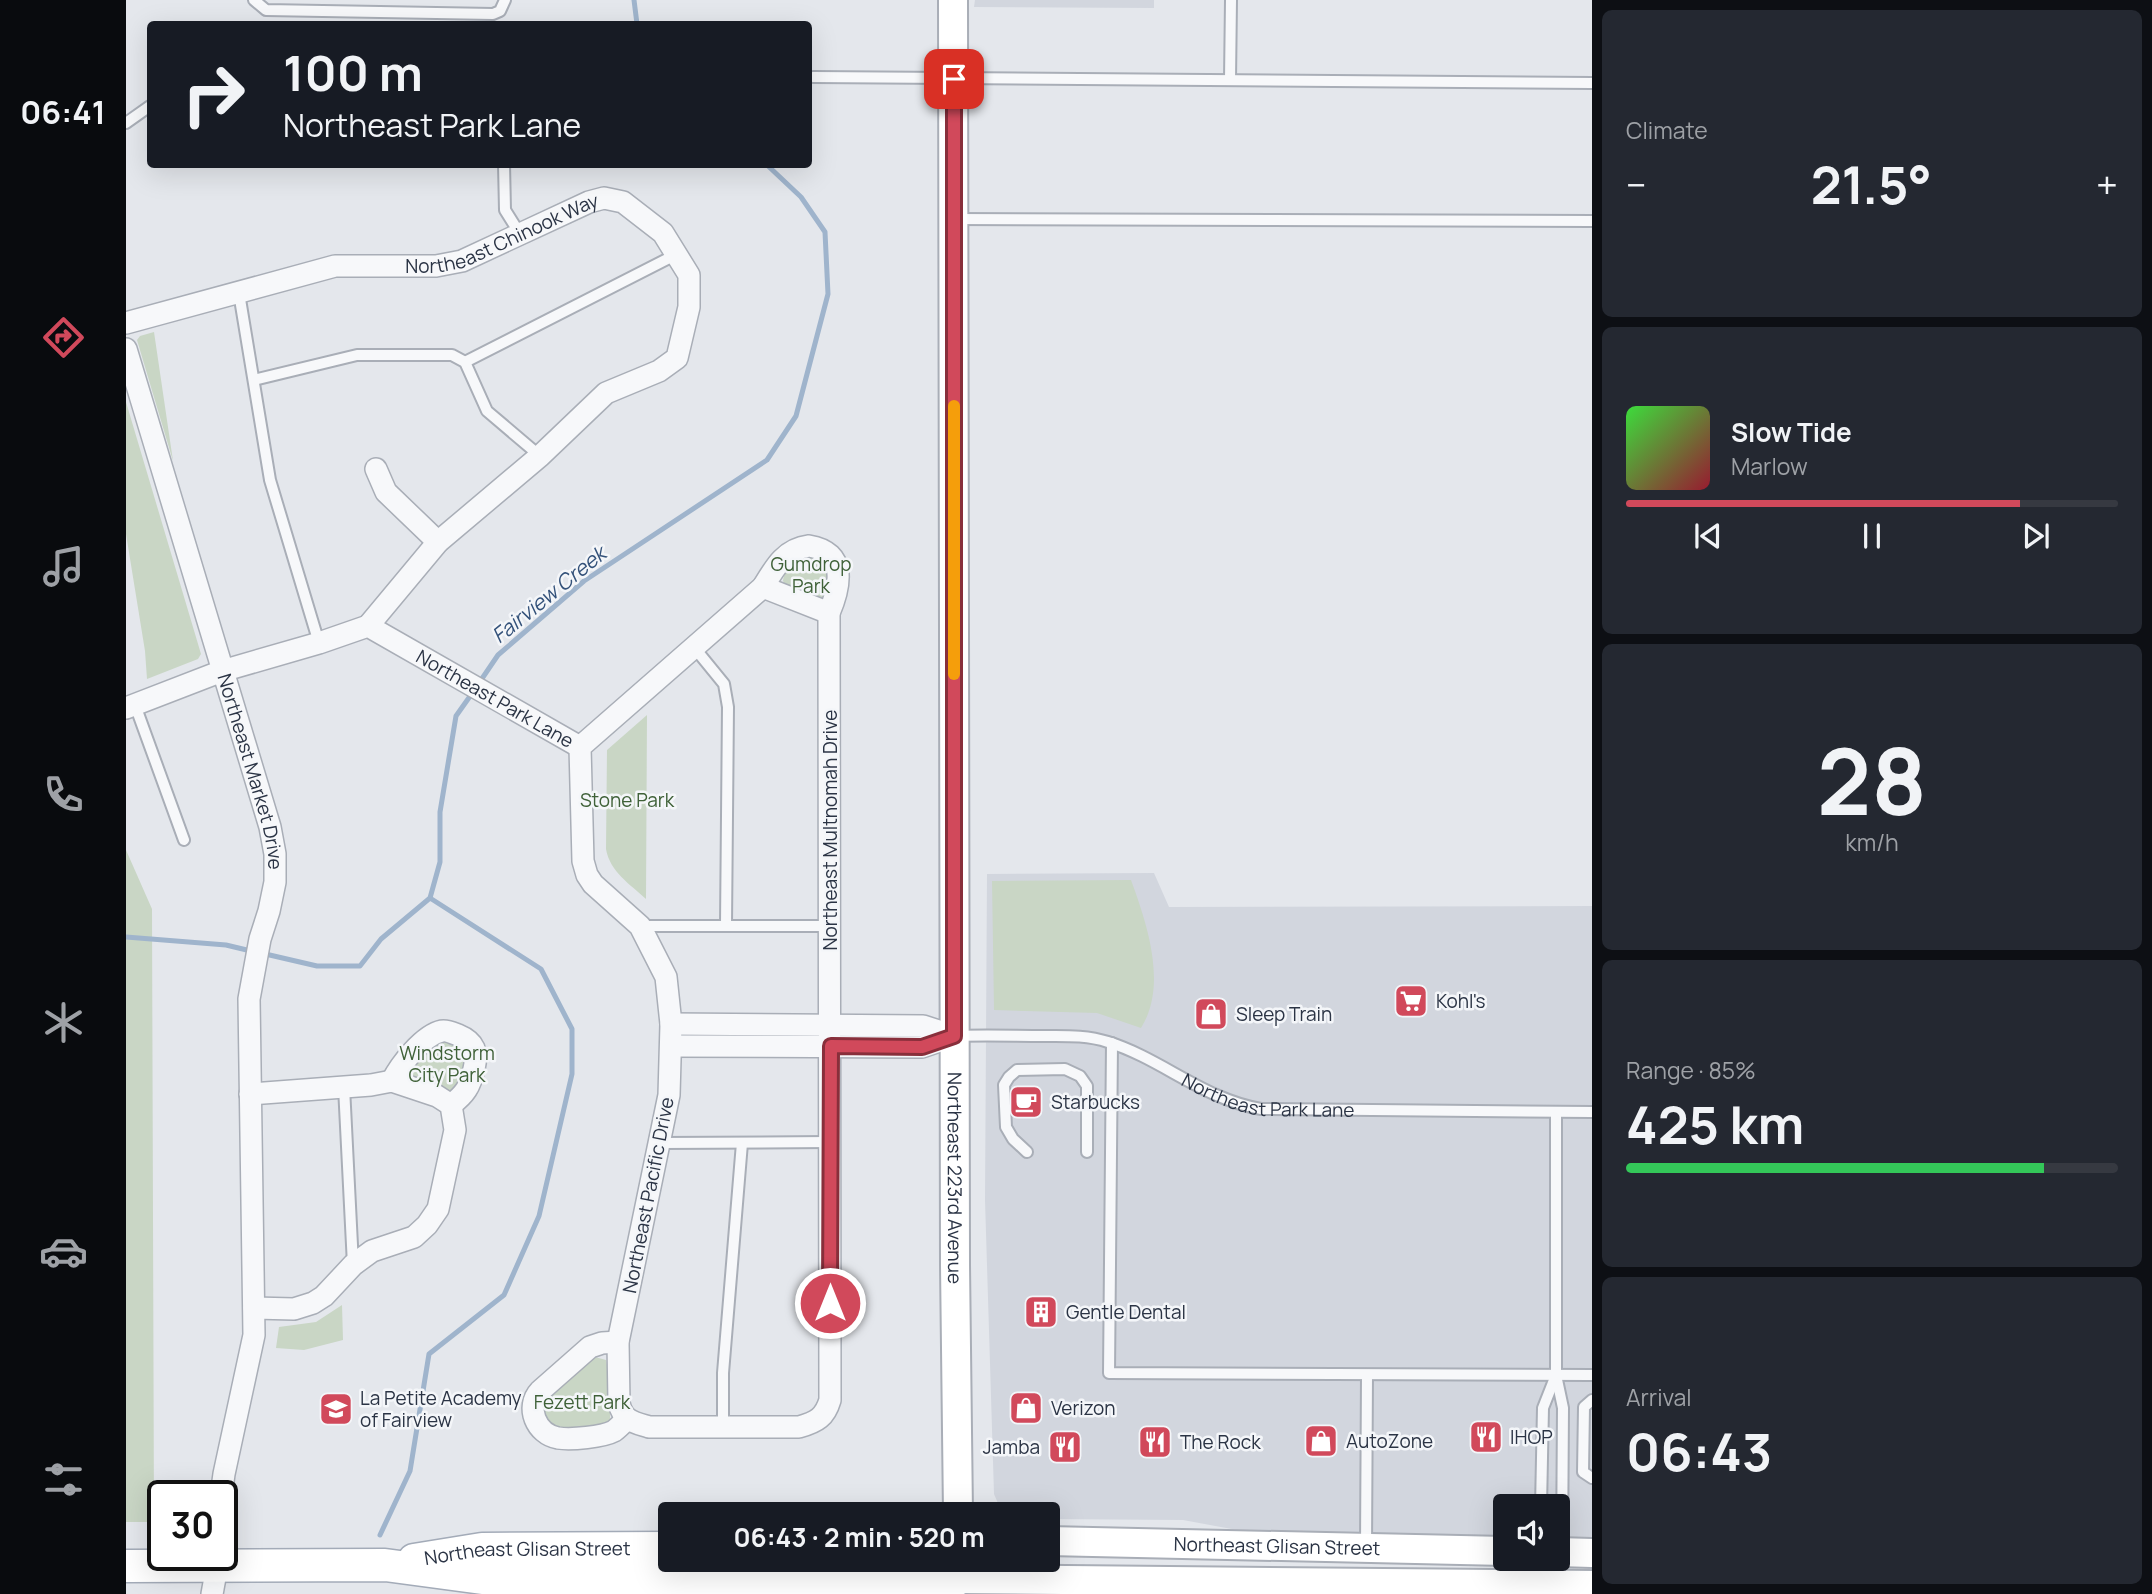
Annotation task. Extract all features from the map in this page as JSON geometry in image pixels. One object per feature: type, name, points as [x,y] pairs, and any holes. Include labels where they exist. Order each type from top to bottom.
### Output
[{"type":"main road","name":"Northeast 223rd Avenue","points":[[953,0],[954,1036],[958,1502]]},
{"type":"main road","name":"Northeast Glisan Street","points":[[1060,1541],[1493,1551]]},
{"type":"main road","name":"Northeast Glisan Street","points":[[126,1566],[219,1577],[386,1565],[482,1549],[658,1548]]},
{"type":"main road","name":"Northeast Glisan Street","points":[[1570,1558],[1592,1553]]},
{"type":"main road","name":"Northeast Glisan Street","points":[[386,1565],[498,1580],[657,1587],[816,1579],[958,1578],[1338,1589],[1493,1570]]},
{"type":"main road","name":"Northeast Glisan Street","points":[[1568,1571],[1592,1586]]},
{"type":"main road","points":[[816,1579],[856,1594]]},
{"type":"street","name":"Northeast Chinook Way","points":[[126,323],[335,266],[436,266],[462,261],[589,202],[604,198],[623,202],[663,233],[689,275],[690,307],[677,358],[659,371],[606,393],[540,456],[438,542],[368,626]]},
{"type":"street","name":"Northeast Market Drive","points":[[126,349],[270,827],[275,854],[275,882],[260,939],[249,999],[254,1335],[224,1480]]},
{"type":"street","points":[[376,469],[386,492],[438,542]]},
{"type":"street","name":"Northeast Multnomah Drive","points":[[580,747],[763,587],[778,562],[787,554],[798,547],[820,547],[831,554],[837,564],[836,598],[830,613],[831,1046]]},
{"type":"street","points":[[763,587],[830,613]]},
{"type":"street","name":"Northeast Park Lane","points":[[368,626],[580,747],[583,861],[587,875],[593,884],[640,926],[666,977],[671,1046],[922,1047],[954,1036]]},
{"type":"street","points":[[131,707],[222,671],[368,626]]},
{"type":"street","name":"Northeast Park Lane","points":[[671,1024],[923,1026],[954,1036]]},
{"type":"street","points":[[393,1081],[401,1064],[433,1035],[443,1031],[457,1035],[471,1043],[475,1048],[476,1058],[468,1090],[451,1105]]},
{"type":"street","name":"Northeast Pacific Drive","points":[[626,1420],[619,1403],[618,1342],[669,1095],[671,1046]]},
{"type":"street","points":[[618,1342],[590,1347],[534,1397],[534,1417],[547,1433],[558,1438],[602,1436],[615,1431],[626,1420],[649,1427],[799,1427],[815,1423],[826,1413],[830,1400],[831,1046]]},
{"type":"street","points":[[250,1094],[393,1081],[437,1096],[451,1105],[455,1130],[438,1209],[414,1237],[372,1251],[313,1303],[294,1309],[254,1308]]},
{"type":"lane","points":[[254,0],[266,10],[493,14],[500,11],[505,0]]},
{"type":"lane","points":[[1230,80],[1231,0]]},
{"type":"lane","points":[[813,77],[1592,83]]},
{"type":"lane","points":[[126,123],[147,108]]},
{"type":"lane","points":[[504,168],[505,210],[520,234]]},
{"type":"lane","points":[[953,219],[1592,221]]},
{"type":"lane","points":[[465,362],[677,254]]},
{"type":"lane","points":[[239,292],[270,480],[319,643]]},
{"type":"lane","points":[[254,380],[357,355],[452,355],[465,362],[487,411],[540,456]]},
{"type":"lane","points":[[693,646],[724,684],[727,706],[726,925]]},
{"type":"lane","points":[[131,707],[184,840]]},
{"type":"lane","points":[[640,926],[830,926]]},
{"type":"lane","name":"Northeast Park Lane","points":[[954,1036],[1095,1038],[1112,1043],[1208,1093],[1227,1101],[1261,1109],[1592,1112]]},
{"type":"lane","points":[[1112,1043],[1109,1373],[1592,1375]]},
{"type":"lane","points":[[1027,1152],[1013,1139],[1006,1127],[1004,1085],[1017,1070],[1065,1069],[1080,1076],[1087,1086],[1087,1153]]},
{"type":"lane","points":[[344,1087],[353,1265]]},
{"type":"lane","points":[[1556,1112],[1556,1375],[1563,1408],[1557,1494]]},
{"type":"lane","points":[[660,1143],[830,1142]]},
{"type":"lane","points":[[723,1426],[723,1373],[741,1143]]},
{"type":"lane","points":[[1366,1547],[1367,1375]]},
{"type":"lane","points":[[1541,1494],[1543,1408],[1556,1375]]},
{"type":"lane","points":[[1592,1399],[1584,1407],[1583,1472],[1592,1478]]},
{"type":"shaded area","points":[[975,0],[1154,0],[1154,8],[974,7]]},
{"type":"shaded area","points":[[1154,873],[1169,907],[1592,906],[1592,1540],[1570,1540],[1570,1494],[1493,1494],[1493,1538],[1237,1530],[1183,1520],[1060,1519],[1060,1502],[997,1502],[994,1494],[985,1200],[987,874]]},
{"type":"green space","points":[[154,332],[173,461],[137,340],[140,336]]},
{"type":"green space","points":[[126,402],[201,654],[198,659],[147,679],[126,534]]},
{"type":"green space","name":"Gumdrop Park","points":[[812,554],[831,569],[824,599],[818,600],[786,586],[783,581],[793,564]]},
{"type":"green space","name":"Stone Park","points":[[647,715],[646,899],[616,871],[606,849],[607,750]]},
{"type":"green space","points":[[126,850],[152,909],[154,1480],[147,1480],[147,1522],[126,1522]]},
{"type":"green space","points":[[1131,880],[1148,935],[1154,974],[1149,1011],[1141,1028],[1097,1013],[994,1010],[992,881]]},
{"type":"green space","name":"Windstorm City Park","points":[[443,1039],[468,1046],[466,1085],[453,1092],[411,1078],[409,1072],[410,1066]]},
{"type":"green space","points":[[342,1305],[343,1340],[304,1350],[276,1348],[279,1327],[316,1322]]},
{"type":"green space","name":"Fezett Park","points":[[595,1357],[606,1360],[610,1424],[557,1431],[542,1413],[542,1399]]},
{"type":"waterway","name":"Fairview Creek","points":[[634,0],[637,21]]},
{"type":"waterway","name":"Fairview Creek","points":[[479,683],[498,655],[584,581],[767,460],[796,416],[828,294],[825,232],[801,197],[770,168]]},
{"type":"waterway","name":"Fairview Creek","points":[[261,953],[317,966],[360,966],[381,939],[430,898],[440,862],[440,812],[456,716],[473,692]]},
{"type":"waterway","points":[[380,1535],[410,1471],[429,1354],[504,1295],[539,1216],[572,1074],[572,1029],[541,969],[430,898]]},
{"type":"waterway","name":"Fairview Creek","points":[[126,937],[226,945],[251,951]]},
{"type":"slow traffic","points":[[954,406],[954,674]]},
{"type":"place","name":"Kohl's","points":[[1411,1001]]},
{"type":"place","name":"Sleep Train","points":[[1211,1014]]},
{"type":"place","name":"Starbucks","points":[[1026,1102]]},
{"type":"place","name":"Gentle Dental","points":[[1041,1312]]},
{"type":"place","name":"Verizon","points":[[1026,1408]]},
{"type":"place","name":"La Petite Academy of Fairview","points":[[336,1409]]},
{"type":"place","name":"IHOP","points":[[1486,1437]]},
{"type":"place","name":"AutoZone","points":[[1321,1441]]},
{"type":"place","name":"The Rock","points":[[1155,1442]]},
{"type":"place","name":"Jamba","points":[[1065,1447]]},
{"type":"route","points":[[830,1303],[831,1046],[922,1047],[954,1036],[954,79]]}]
